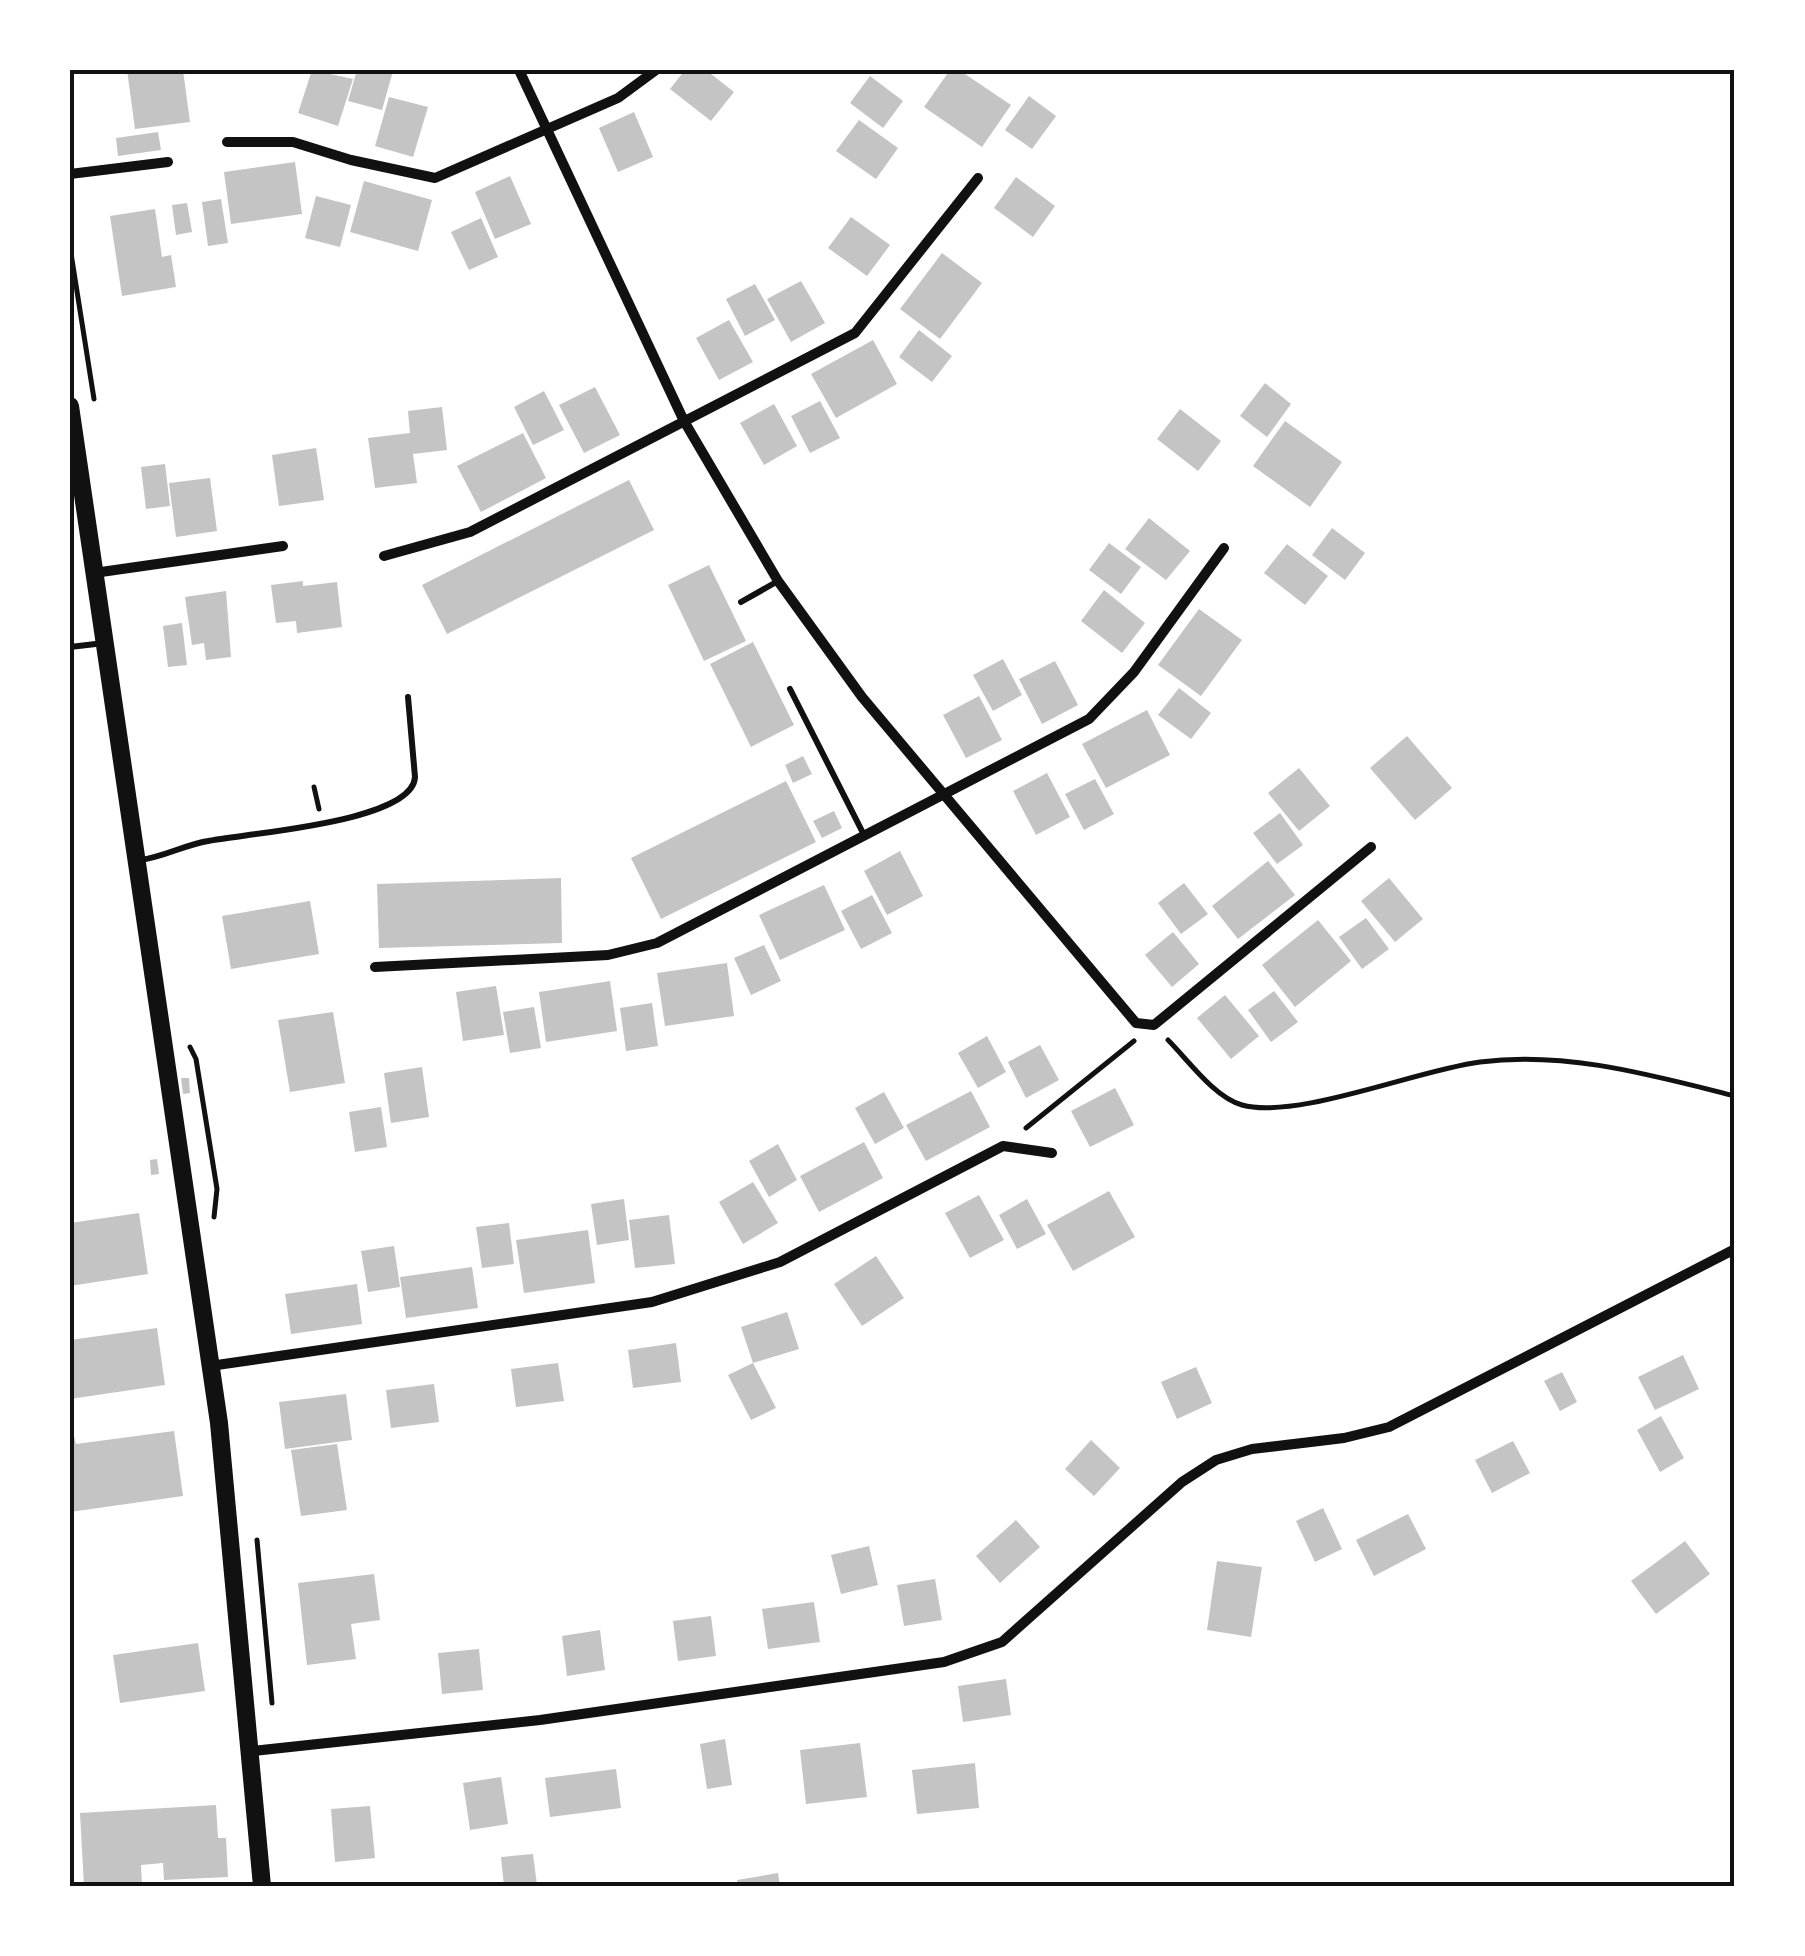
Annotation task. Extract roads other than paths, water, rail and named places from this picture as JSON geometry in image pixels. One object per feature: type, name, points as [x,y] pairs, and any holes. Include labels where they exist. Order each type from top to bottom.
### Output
[{"type":"street","points":[[518,70],[684,421],[778,581],[862,697],[1136,1023],[1154,1025],[1371,847]]},
{"type":"street","points":[[227,142],[293,142],[351,160],[435,178],[618,98],[656,70]]},
{"type":"street","points":[[70,174],[168,162]]},
{"type":"street","points":[[384,556],[470,532],[856,333],[978,178]]},
{"type":"street","points":[[70,406],[210,1366],[253,1751],[262,1886]]},
{"type":"street","points":[[94,574],[283,546]]},
{"type":"street","points":[[375,968],[608,954],[657,943],[1089,719],[1134,672],[1224,548]]},
{"type":"street","points":[[210,1366],[609,1310],[714,1286],[780,1262],[1003,1146],[1052,1153]]},
{"type":"street","points":[[253,1751],[540,1720],[944,1662],[1002,1642],[1182,1482],[1216,1460],[1252,1449],[1344,1438],[1389,1427],[1735,1249]]},
{"type":"lane","points":[[741,602],[778,581]]},
{"type":"lane","points":[[70,647],[104,643]]},
{"type":"lane","points":[[790,689],[865,838]]},
{"type":"lane","points":[[137,860],[203,842],[323,823],[392,806],[406,798],[414,788],[415,776],[408,698]]}]
